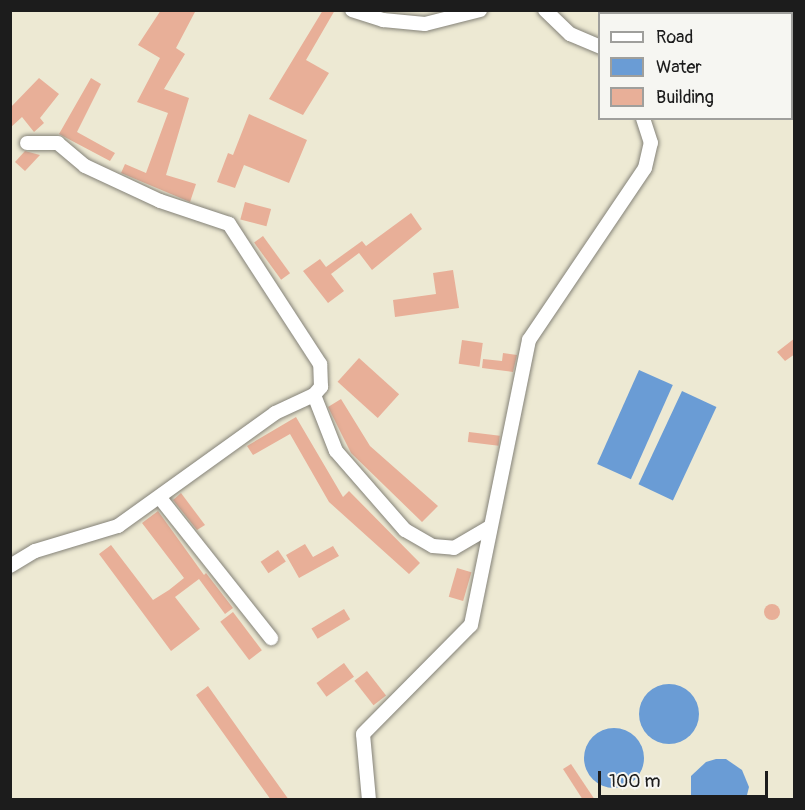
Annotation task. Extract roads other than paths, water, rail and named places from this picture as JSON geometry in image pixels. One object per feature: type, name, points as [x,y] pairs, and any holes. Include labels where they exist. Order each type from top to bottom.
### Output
[{"type":"street","points":[[352,10],[382,20],[425,24],[472,15],[480,10]]},
{"type":"street","points":[[545,10],[570,34],[598,46]]},
{"type":"street","points":[[369,800],[363,734],[466,633],[477,606],[490,527],[529,340],[645,168],[651,143],[644,120]]},
{"type":"street","points":[[10,566],[35,551],[118,526],[160,498],[275,413],[314,396],[321,387],[320,364],[229,224],[159,201],[85,166],[58,143],[27,143]]},
{"type":"street","points":[[314,396],[336,452],[405,530],[433,546],[454,548],[490,527]]},
{"type":"street","points":[[160,498],[271,638]]},
{"type":"water","points":[[639,370],[673,385],[631,479],[597,464]]},
{"type":"water","points":[[682,391],[716,407],[673,500],[638,484]]},
{"type":"water","points":[[669,684],[686,689],[694,697],[699,714],[694,731],[686,739],[669,744],[652,739],[644,731],[639,714],[644,697],[652,689]]},
{"type":"water","points":[[614,728],[631,733],[639,741],[644,758],[639,775],[631,783],[614,788],[597,783],[589,775],[584,758],[589,741],[597,733]]},
{"type":"water","points":[[726,759],[742,770],[749,787],[746,799],[691,799],[691,776],[706,762]]}]
